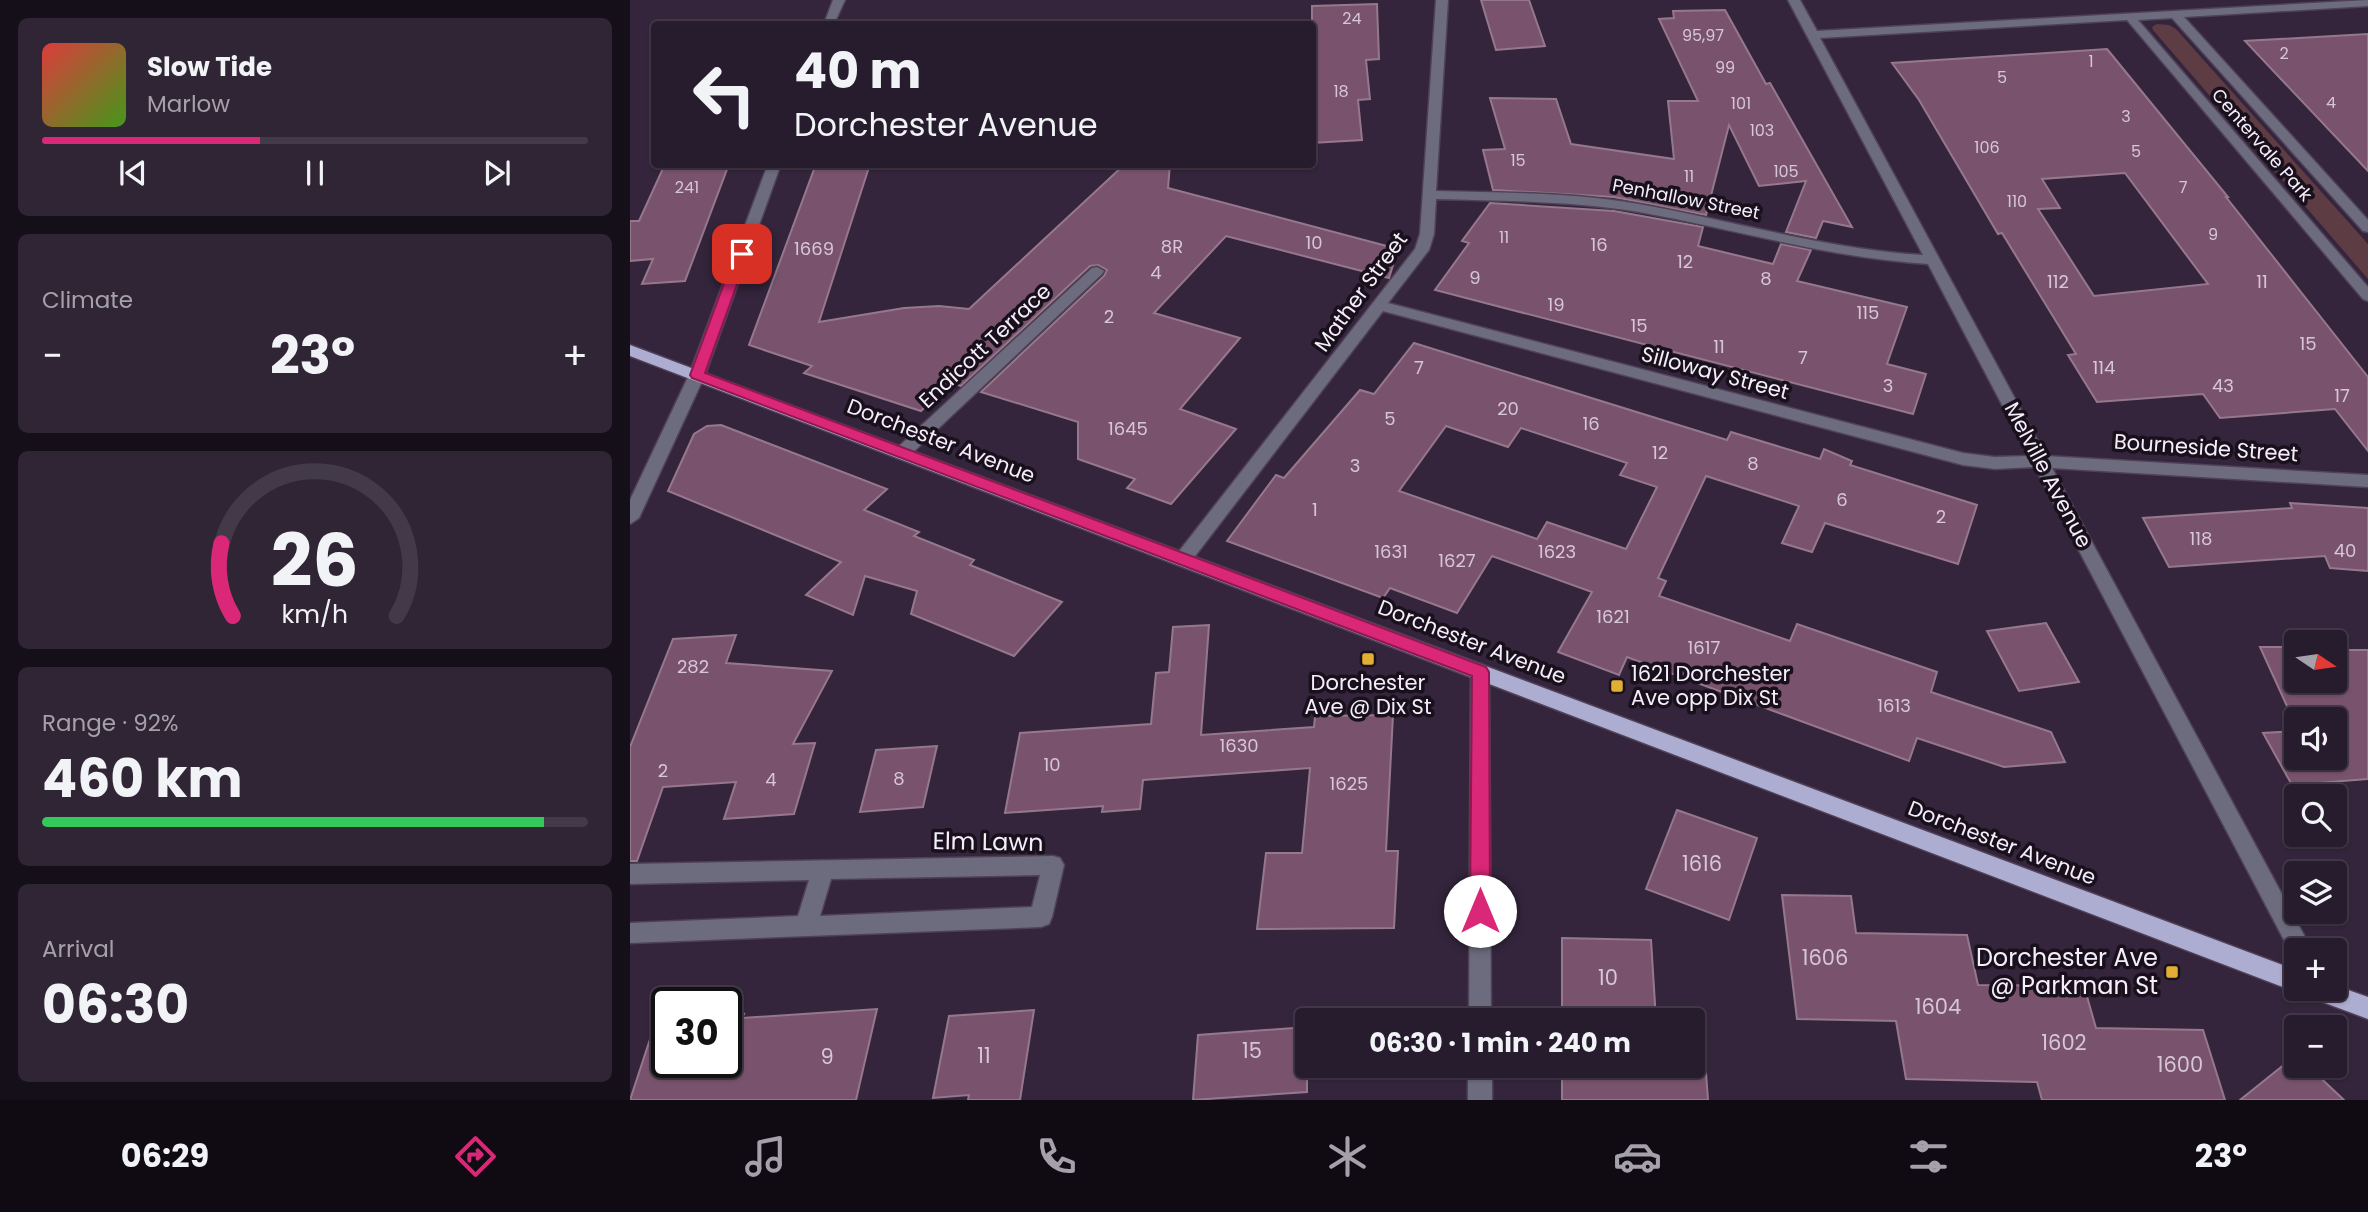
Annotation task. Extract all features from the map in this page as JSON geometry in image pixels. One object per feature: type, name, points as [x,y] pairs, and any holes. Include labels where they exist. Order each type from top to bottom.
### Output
[{"type":"main road","name":"Dorchester Avenue","points":[[630,350],[2284,976]]},
{"type":"main road","points":[[2347,1000],[2368,1008]]},
{"type":"street","points":[[830,21],[839,0]]},
{"type":"street","name":"Mather Street","points":[[1182,559],[1422,250],[1427,234],[1442,0]]},
{"type":"street","name":"Melville Avenue","points":[[1794,0],[2295,938]]},
{"type":"street","points":[[1813,34],[2368,3]]},
{"type":"street","name":"Centervale Park","points":[[2175,14],[2368,228]]},
{"type":"street","name":"Centervale Park","points":[[2129,16],[2368,296]]},
{"type":"street","points":[[630,518],[697,375],[774,168]]},
{"type":"street","name":"Penhallow Street","points":[[1430,195],[1596,202],[1661,212],[1848,251],[1933,260]]},
{"type":"street","name":"Endicott Terrace","points":[[902,453],[1097,271]]},
{"type":"street","name":"Silloway Street","points":[[1381,306],[1945,456],[1995,463],[2040,461]]},
{"type":"street","name":"Bourneside Street","points":[[2040,461],[2368,481]]},
{"type":"street","points":[[1480,672],[1480,1008]]},
{"type":"street","name":"Elm Lawn","points":[[630,874],[1053,865],[1041,917],[630,933]]},
{"type":"street","points":[[806,926],[823,869]]},
{"type":"street","points":[[1480,1078],[1480,1100]]},
{"type":"shaded area","points":[[2157,24],[2176,29],[2368,244],[2368,279],[2153,30],[2152,27]]},
{"type":"building","points":[[1481,0],[1529,0],[1545,46],[1496,50]]},
{"type":"building","points":[[1377,4],[1379,59],[1366,60],[1370,99],[1358,100],[1362,140],[1316,143],[1316,21],[1312,21],[1312,6]]},
{"type":"building","points":[[1725,10],[1852,227],[1823,221],[1816,238],[1786,232],[1806,181],[1759,186],[1729,125],[1706,215],[1614,197],[1493,190],[1483,150],[1505,149],[1490,98],[1556,99],[1571,144],[1674,159],[1668,101],[1698,101],[1659,19],[1674,18],[1673,11]]},
{"type":"building","points":[[2368,34],[2368,171],[2245,41]]},
{"type":"building","points":[[2107,49],[2228,197],[2368,377],[2368,451],[2335,409],[2220,418],[2203,394],[2097,402],[2068,355],[2076,354],[2002,233],[1998,234],[1919,100],[1892,63]],"holes":[[[2125,173],[2208,284],[2094,296],[2038,209],[2060,208],[2042,179]]]},
{"type":"building","points":[[663,168],[727,168],[685,281],[642,284],[653,259],[630,261],[630,221],[639,221]]},
{"type":"building","points":[[815,168],[869,168],[819,322],[904,308],[939,306],[969,309],[1121,168],[1170,168],[1168,188],[1398,249],[1389,278],[1226,236],[1154,313],[1240,338],[1180,409],[1236,429],[1171,504],[1127,488],[1135,479],[1078,459],[1078,422],[981,392],[1104,276],[1107,270],[1098,265],[1090,266],[961,386],[950,382],[921,411],[804,373],[812,366],[749,345]]},
{"type":"building","points":[[1490,203],[1614,211],[1703,227],[1698,246],[1773,264],[1781,244],[1811,250],[1797,281],[1907,307],[1887,364],[1926,374],[1913,414],[1435,290],[1469,243],[1462,241]]},
{"type":"building","points":[[1414,343],[1727,440],[1731,432],[1820,459],[1824,449],[1852,461],[1850,465],[1977,505],[1958,564],[1825,523],[1812,552],[1782,543],[1799,506],[1706,476],[1658,578],[1666,581],[1659,596],[1790,641],[1797,624],[1937,672],[1931,692],[2051,732],[2065,762],[2004,767],[1917,738],[1909,761],[1627,657],[1619,675],[1558,652],[1592,592],[1492,556],[1457,613],[1390,588],[1383,598],[1227,541],[1276,475],[1284,478],[1360,390],[1374,394]],"holes":[[[1446,426],[1508,447],[1521,428],[1627,463],[1620,475],[1657,487],[1626,549],[1547,522],[1537,539],[1399,491]]]},
{"type":"building","points":[[721,425],[887,489],[864,510],[919,532],[914,536],[974,560],[970,565],[1062,602],[1014,656],[911,614],[917,591],[865,576],[853,615],[806,595],[841,562],[668,491],[694,434],[707,426]]},
{"type":"building","points":[[2290,503],[2368,508],[2368,571],[2330,568],[2325,556],[2169,567],[2143,518],[2292,508]]},
{"type":"building","points":[[2046,623],[2079,682],[2019,691],[1987,631]]},
{"type":"building","points":[[1209,625],[1201,735],[1314,727],[1315,716],[1393,715],[1386,851],[1398,851],[1394,928],[1257,929],[1266,853],[1302,853],[1310,768],[1143,780],[1140,809],[1102,812],[1103,806],[1005,813],[1020,733],[1151,724],[1156,673],[1169,672],[1173,627]]},
{"type":"building","points":[[736,635],[726,663],[832,671],[793,744],[815,743],[794,814],[724,819],[736,782],[663,787],[637,861],[630,861],[630,747],[673,639]]},
{"type":"building","points":[[2260,647],[2284,647],[2284,693],[2347,693],[2347,650],[2368,650],[2368,779],[2291,784],[2263,733],[2284,732],[2284,770],[2347,770],[2347,707],[2287,707]]},
{"type":"building","points":[[937,746],[923,807],[860,812],[876,750]]},
{"type":"building","points":[[1677,810],[1757,838],[1729,920],[1646,889]]},
{"type":"building","points":[[1782,895],[1851,896],[1856,933],[1967,935],[1978,985],[2084,986],[2096,1028],[2203,1030],[2225,1100],[2042,1100],[2037,1082],[1906,1079],[1896,1021],[1797,1019]]},
{"type":"building","points":[[1562,938],[1651,940],[1655,1008],[1562,1008]]},
{"type":"building","points":[[877,1009],[856,1100],[630,1100],[651,1036],[651,1078],[742,1078],[742,1018]]},
{"type":"building","points":[[1034,1010],[1020,1100],[968,1100],[969,1095],[933,1098],[949,1016]]},
{"type":"building","points":[[1295,1028],[1295,1078],[1307,1078],[1307,1092],[1193,1100],[1198,1035]]},
{"type":"building","points":[[1705,1059],[1708,1100],[1562,1100],[1562,1078],[1705,1078]]},
{"type":"building","points":[[2284,1065],[2284,1078],[2321,1078],[2344,1100],[2240,1100]]},
{"type":"place","name":"Dorchester Ave @ Dix St","points":[[1368,659]]},
{"type":"place","name":"1621 Dorchester Ave opp Dix St","points":[[1617,686]]},
{"type":"place","name":"Dorchester Ave @ Parkman St","points":[[2172,972]]},
{"type":"route","points":[[742,254],[697,375],[1480,672],[1480,911]]}]
